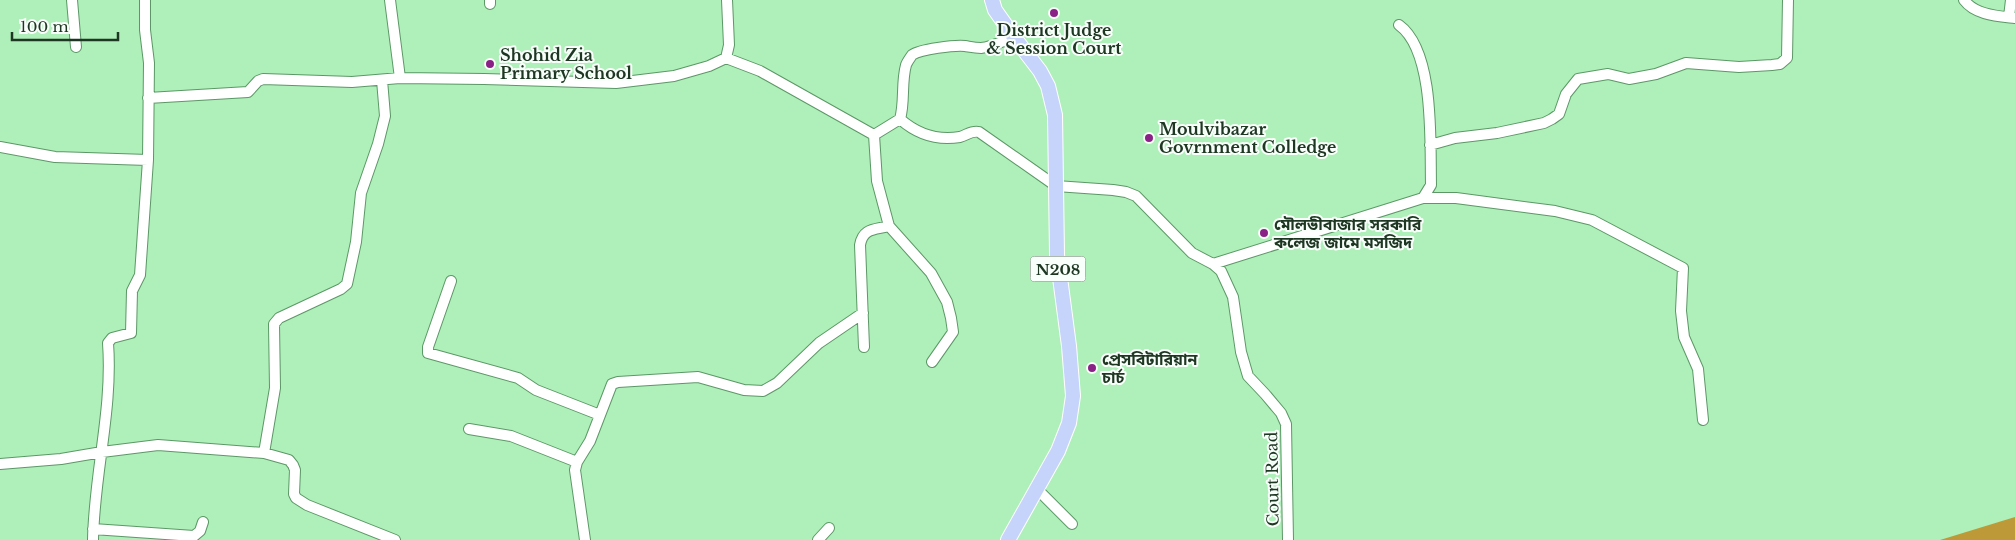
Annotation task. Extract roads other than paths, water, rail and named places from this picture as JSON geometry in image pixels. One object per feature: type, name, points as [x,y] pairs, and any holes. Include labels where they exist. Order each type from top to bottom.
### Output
[{"type":"highway","name":"N208","points":[[992,0],[995,10],[1040,71],[1048,86],[1054,115],[1057,255],[1069,346],[1073,396],[1069,423],[1062,442],[1008,540]]},
{"type":"street","points":[[72,0],[76,47]]},
{"type":"street","points":[[93,540],[110,366],[108,343],[112,338],[129,334],[132,330],[132,291],[140,275],[148,160],[149,63],[145,30],[145,0]]},
{"type":"street","points":[[390,0],[400,78]]},
{"type":"street","points":[[726,58],[729,45],[727,0]]},
{"type":"street","points":[[1430,145],[1455,138],[1498,133],[1544,123],[1560,114],[1566,94],[1578,79],[1608,74],[1630,79],[1656,74],[1686,63],[1739,67],[1780,64],[1787,58],[1788,0]]},
{"type":"street","points":[[1964,0],[1968,6],[1976,11],[2012,18],[2011,0]]},
{"type":"street","points":[[1399,25],[1407,31],[1418,50],[1427,88],[1431,185],[1423,198]]},
{"type":"street","points":[[874,135],[900,119],[903,80],[907,63],[912,55],[943,48],[963,46],[990,47],[1014,37]]},
{"type":"street","points":[[148,98],[248,92],[251,91],[258,81],[263,79],[352,82],[400,78],[616,83],[674,76],[709,66],[726,58],[760,71],[874,135]]},
{"type":"street","points":[[264,453],[275,388],[274,324],[279,318],[341,289],[347,284],[356,242],[361,193],[378,144],[386,112],[382,80]]},
{"type":"street","points":[[900,119],[912,130],[931,137],[956,138],[975,131],[979,132],[1056,186]]},
{"type":"street","points":[[874,135],[877,181],[889,226],[931,273],[947,302],[952,318],[953,332],[932,362]]},
{"type":"street","points":[[0,147],[55,157],[148,160]]},
{"type":"street","name":"Court Road","points":[[1056,186],[1119,191],[1136,196],[1192,253],[1213,264],[1220,271],[1233,297],[1241,352],[1248,376],[1266,394],[1286,424],[1288,435],[1288,540]]},
{"type":"street","points":[[1213,264],[1423,198],[1456,198],[1555,211],[1592,220],[1682,268],[1681,310],[1684,337],[1698,369],[1702,420]]},
{"type":"street","points":[[864,347],[860,246],[862,237],[866,232],[889,226]]},
{"type":"street","points":[[450,281],[428,353],[518,378],[536,390],[600,415]]},
{"type":"street","points":[[585,540],[575,470],[577,462],[590,441],[612,384],[618,382],[698,377],[744,390],[763,391],[770,388],[819,343],[863,313]]},
{"type":"street","points":[[469,429],[510,436],[577,462]]},
{"type":"street","points":[[0,464],[61,459],[158,445],[264,453],[289,460],[295,470],[294,494],[296,498],[307,505],[395,540]]},
{"type":"street","points":[[1037,489],[1072,524]]},
{"type":"street","points":[[93,529],[194,536],[200,531],[203,522]]},
{"type":"street","points":[[818,540],[829,528]]},
{"type":"place","name":"District Judge & Session Court","points":[[1054,13]]},
{"type":"place","name":"Shohid Zia Primary School","points":[[490,64]]},
{"type":"place","name":"Moulvibazar Govrnment Colledge","points":[[1149,138]]},
{"type":"place","name":"মৌলভীবাজার সরকারি কলেজ জামে মসজিদ","points":[[1264,233]]},
{"type":"place","name":"প্রেসবিটারিয়ান চার্চ","points":[[1092,368]]}]
